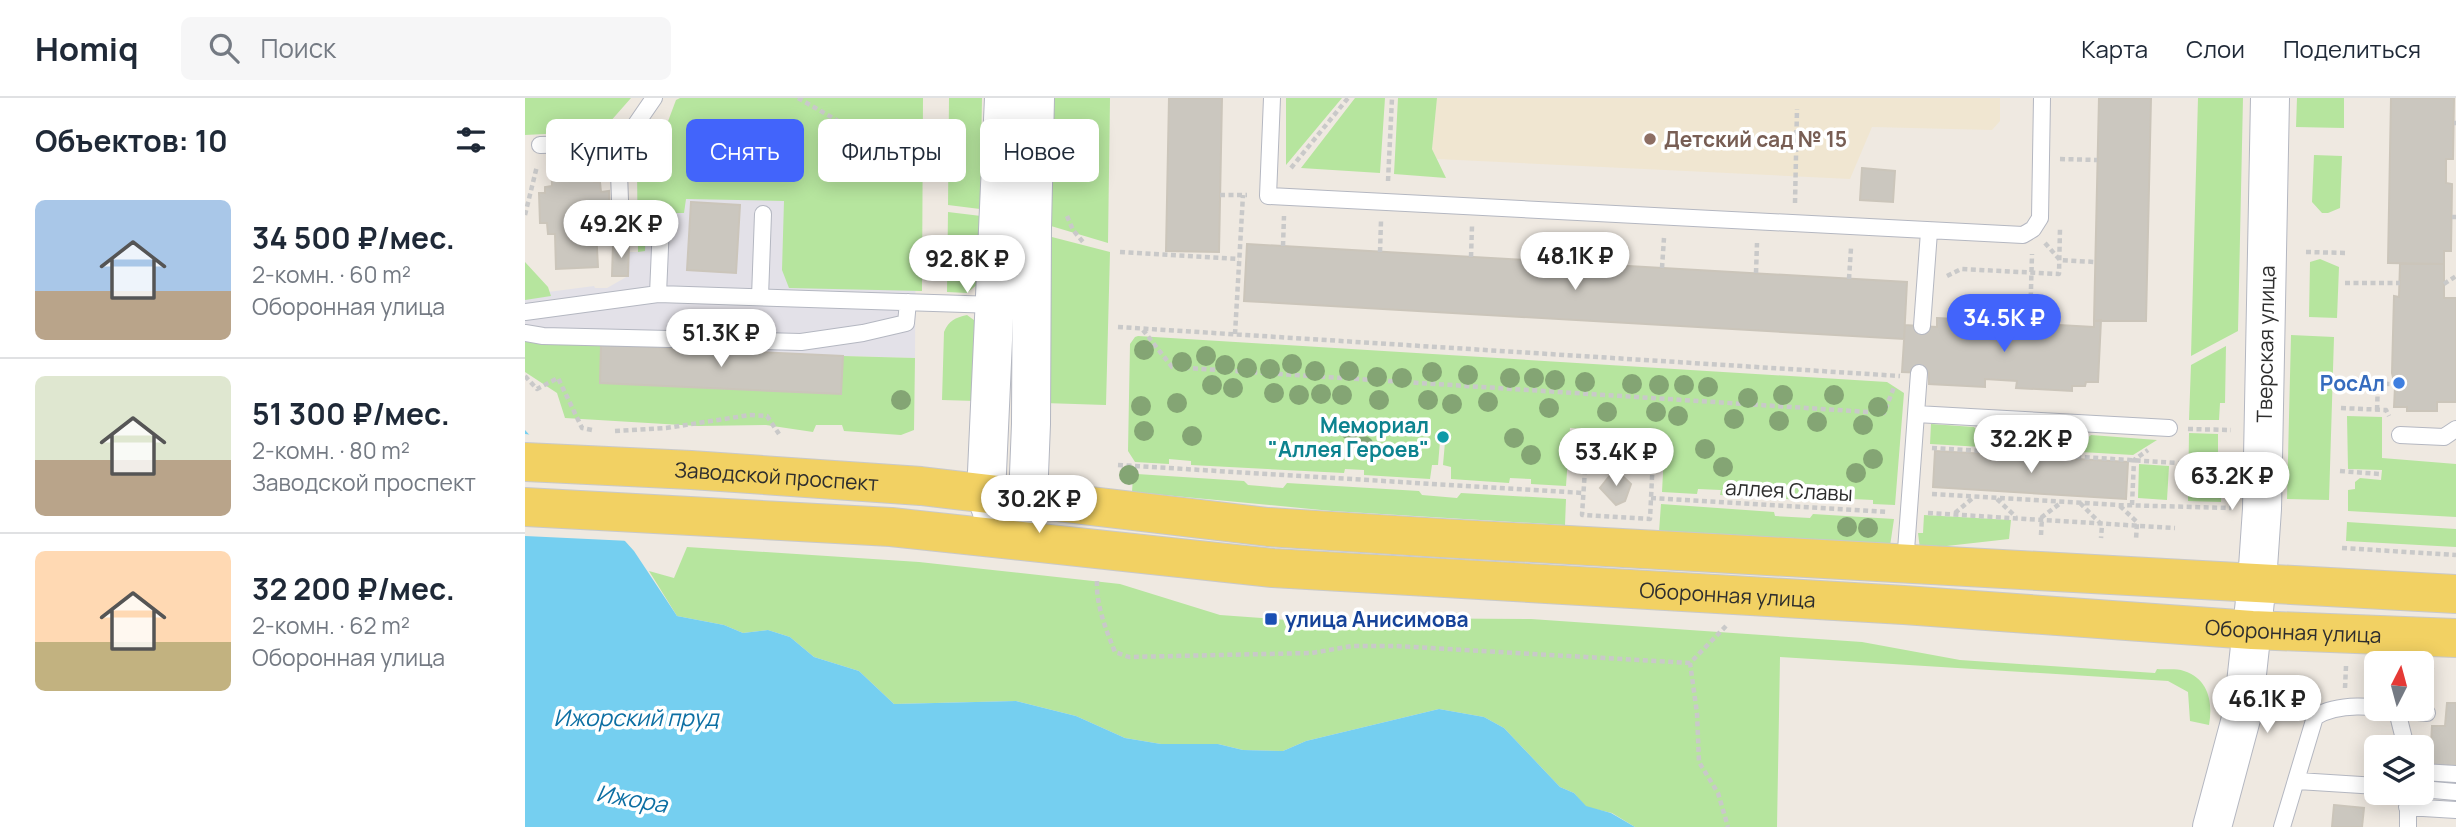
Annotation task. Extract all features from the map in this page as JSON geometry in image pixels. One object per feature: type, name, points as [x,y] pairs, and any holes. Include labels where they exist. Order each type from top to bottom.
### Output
[{"type":"main road","points":[[1000,538],[986,494],[1004,98]]},
{"type":"main road","points":[[1000,538],[1028,499],[1035,98]]},
{"type":"main road","name":"Тверская улица","points":[[2212,827],[2243,711],[2257,582],[2262,497],[2270,98]]},
{"type":"main road","name":"Заводской проспект","points":[[525,462],[921,486],[1028,499]]},
{"type":"main road","name":"Оборонная улица","points":[[1028,499],[1268,527],[2456,594]]},
{"type":"main road","name":"Заводской проспект","points":[[525,507],[822,522],[1000,538]]},
{"type":"main road","name":"Оборонная улица","points":[[1000,538],[1273,568],[1877,604],[2252,630],[2456,638]]},
{"type":"lane","points":[[640,119],[654,98]]},
{"type":"lane","points":[[1272,98],[1268,196],[2024,235],[2033,229],[2040,218],[2042,98]]},
{"type":"lane","points":[[540,145],[546,145]]},
{"type":"lane","points":[[619,182],[621,228]]},
{"type":"lane","points":[[760,297],[763,214]]},
{"type":"lane","points":[[658,294],[661,225]]},
{"type":"lane","points":[[1922,326],[1929,232]]},
{"type":"lane","points":[[525,312],[658,294],[996,305]]},
{"type":"lane","points":[[525,332],[543,336],[801,342],[863,333],[906,323],[908,302]]},
{"type":"lane","points":[[1905,564],[1919,375]]},
{"type":"lane","points":[[1916,414],[2169,428]]},
{"type":"lane","points":[[2400,435],[2444,437],[2456,429]]},
{"type":"lane","points":[[2282,827],[2298,781],[2315,717],[2327,709],[2344,706],[2364,708]]},
{"type":"lane","points":[[2434,773],[2456,774]]},
{"type":"lane","points":[[2298,781],[2364,785]]},
{"type":"lane","points":[[2434,790],[2456,792]]},
{"type":"lane","points":[[2407,805],[2408,827]]},
{"type":"lane","points":[[2432,805],[2456,810]]},
{"type":"path","points":[[799,98],[835,119]]},
{"type":"path","points":[[1268,196],[1348,98]]},
{"type":"path","points":[[1386,201],[1392,98]]},
{"type":"path","points":[[1796,177],[1797,109]]},
{"type":"path","points":[[525,215],[540,145]]},
{"type":"path","points":[[2041,158],[2097,160]]},
{"type":"path","points":[[1235,334],[1243,195]]},
{"type":"path","points":[[1471,257],[1473,206]]},
{"type":"path","points":[[1569,262],[1571,211]]},
{"type":"path","points":[[1662,268],[1665,217]]},
{"type":"path","points":[[1756,273],[1758,222]]},
{"type":"path","points":[[1849,279],[1852,228]]},
{"type":"path","points":[[2033,229],[2060,260],[2095,262]]},
{"type":"path","points":[[2031,323],[2033,229]]},
{"type":"path","points":[[1120,252],[1239,259]]},
{"type":"path","points":[[2306,252],[2347,253]]},
{"type":"path","points":[[2444,284],[2456,276]]},
{"type":"path","points":[[2345,283],[2400,283]]},
{"type":"path","points":[[1118,327],[1898,376],[1919,375]]},
{"type":"path","points":[[1142,329],[1172,367],[1884,413],[1898,376]]},
{"type":"path","points":[[525,376],[537,389],[558,378],[582,428],[604,431],[666,428],[750,415],[767,416],[779,434]]},
{"type":"path","points":[[2342,383],[2394,384]]},
{"type":"path","points":[[2377,410],[2378,384]]},
{"type":"path","points":[[2341,408],[2386,410],[2400,435]]},
{"type":"path","points":[[2169,428],[2231,430]]},
{"type":"path","points":[[1914,447],[2179,463]]},
{"type":"path","points":[[2134,460],[2149,449]]},
{"type":"path","name":"аллея Славы","points":[[1118,465],[1583,493],[1586,454],[1653,457],[1651,498],[1909,513]]},
{"type":"path","points":[[2132,505],[2134,460]]},
{"type":"path","points":[[2340,471],[2380,474]]},
{"type":"path","points":[[1910,493],[2119,505],[2235,508]]},
{"type":"path","points":[[1955,513],[1975,497]]},
{"type":"path","points":[[1996,498],[2016,518]]},
{"type":"path","points":[[2041,535],[2042,517],[2063,501]]},
{"type":"path","points":[[2079,503],[2102,525],[2101,538]]},
{"type":"path","points":[[2119,505],[2137,522],[2136,540]]},
{"type":"path","points":[[1909,513],[1955,513],[2175,531]]},
{"type":"path","points":[[2343,548],[2456,555]]},
{"type":"path","points":[[1097,577],[1096,592],[1115,652],[1129,657],[1311,653],[1352,646],[1395,646],[1690,663],[1728,624]]},
{"type":"path","points":[[2344,706],[2346,660]]},
{"type":"path","points":[[1690,663],[1697,713],[1699,762],[1718,793],[1728,827]]},
{"type":"shaded area","name":"Детский сад № 15","points":[[1437,98],[2000,98],[2000,121],[1992,130],[1872,127],[1850,179],[1437,159],[1432,149]]},
{"type":"shaded area","points":[[672,171],[686,171],[686,182],[804,182],[804,171],[818,171],[818,182],[916,182],[915,358],[849,356],[848,397],[593,389],[525,340],[525,295],[594,286],[607,288],[628,276],[629,252],[638,252],[637,182],[672,182]]},
{"type":"green space","points":[[525,98],[631,98],[613,119],[546,119],[546,134],[525,135]]},
{"type":"green space","points":[[923,98],[923,119],[818,119],[818,182],[923,182],[922,291],[789,288],[782,270],[784,201],[686,199],[684,213],[647,213],[645,251],[638,252],[637,182],[672,182],[672,119],[669,119],[676,100]]},
{"type":"green space","points":[[949,98],[982,98],[980,209],[948,205],[948,182],[966,182],[966,119],[949,119]]},
{"type":"green space","points":[[1054,98],[1110,98],[1108,243],[1051,226],[1052,182],[1099,182],[1099,119],[1054,119]]},
{"type":"green space","points":[[1286,98],[1342,98],[1286,165]]},
{"type":"green space","points":[[1355,98],[1385,98],[1380,173],[1301,168]]},
{"type":"green space","points":[[1398,98],[1437,98],[1432,149],[1446,178],[1394,174]]},
{"type":"green space","points":[[2198,98],[2243,98],[2238,331],[2191,356]]},
{"type":"green space","points":[[2297,98],[2344,98],[2344,128],[2296,127]]},
{"type":"green space","points":[[2314,155],[2342,156],[2340,208],[2328,213],[2322,213],[2312,202]]},
{"type":"green space","points":[[948,212],[981,216],[979,283],[967,293],[947,292]]},
{"type":"green space","points":[[1048,236],[1110,252],[1106,405],[1044,403]]},
{"type":"green space","points":[[2320,259],[2339,267],[2337,318],[2309,317],[2310,262]]},
{"type":"green space","points":[[525,262],[548,287],[551,296],[525,300]]},
{"type":"green space","points":[[967,315],[978,323],[976,401],[942,400],[944,332],[953,320]]},
{"type":"green space","points":[[2291,335],[2334,337],[2329,500],[2287,499]]},
{"type":"green space","points":[[1138,336],[1887,382],[1904,393],[1895,505],[1873,504],[1873,500],[1853,499],[1852,503],[1720,495],[1721,490],[1698,489],[1697,494],[1662,492],[1665,434],[1570,428],[1566,486],[1531,484],[1531,479],[1510,478],[1509,483],[1451,479],[1451,467],[1443,465],[1445,442],[1448,442],[1449,432],[1438,431],[1438,465],[1432,465],[1430,479],[1364,475],[1364,470],[1345,469],[1344,473],[1191,465],[1191,461],[1169,459],[1169,464],[1135,462],[1128,451],[1130,344]]},
{"type":"green space","points":[[525,340],[601,345],[600,383],[841,394],[843,356],[915,358],[914,430],[901,435],[844,431],[842,425],[816,425],[813,432],[766,425],[698,426],[565,418],[557,393],[525,372]]},
{"type":"green space","points":[[2226,346],[2225,403],[2220,403],[2219,420],[2189,420],[2191,365]]},
{"type":"green space","points":[[2347,416],[2382,417],[2382,458],[2456,464],[2456,517],[2348,511],[2348,490],[2355,489],[2355,482],[2360,478],[2381,480],[2382,470],[2348,469]]},
{"type":"green space","points":[[1931,424],[1974,427],[1982,437],[1982,447],[1930,444]]},
{"type":"green space","points":[[2006,429],[2058,432],[2067,444],[2066,452],[1997,448],[2000,434]]},
{"type":"green space","points":[[2189,433],[2218,434],[2218,455],[2223,455],[2221,502],[2188,501]]},
{"type":"green space","points":[[2091,435],[2157,440],[2133,455],[2081,452],[2085,440]]},
{"type":"green space","points":[[2139,464],[2169,466],[2167,500],[2138,498]]},
{"type":"green space","points":[[1137,474],[1244,481],[1248,485],[1283,488],[1287,483],[1419,491],[1422,495],[1457,498],[1461,493],[1566,499],[1565,525],[1332,511],[1132,492],[1133,476]]},
{"type":"green space","points":[[1661,504],[1774,512],[1775,516],[1810,518],[1813,514],[1894,519],[1890,546],[1659,532]]},
{"type":"green space","points":[[1924,515],[2011,520],[2009,539],[1920,549],[1918,533],[1923,533]]},
{"type":"green space","points":[[2347,522],[2456,529],[2456,547],[2346,541]]},
{"type":"green space","points":[[687,547],[919,562],[1120,584],[1220,615],[1328,623],[1370,618],[1531,619],[1862,642],[1960,660],[2155,673],[2157,669],[2178,670],[2192,675],[2204,686],[2209,700],[2210,717],[2209,725],[2190,721],[2188,692],[2168,681],[1780,657],[1777,827],[1635,827],[1612,813],[1586,807],[1574,793],[1560,787],[1504,728],[1484,717],[1439,709],[1306,741],[1283,751],[1243,750],[1218,744],[1161,744],[1125,738],[1076,716],[1016,701],[894,704],[859,671],[814,657],[790,637],[768,630],[743,633],[724,625],[677,616],[649,571],[674,578]]},
{"type":"water","name":"Ижорский пруд","points":[[525,430],[634,551],[677,616],[724,625],[743,633],[768,630],[790,637],[814,657],[859,671],[894,704],[1016,701],[1076,716],[1125,738],[1161,744],[1218,744],[1243,750],[1283,751],[1306,741],[1439,709],[1484,717],[1504,728],[1560,787],[1574,793],[1586,806],[1611,813],[1635,827],[525,827]]},
{"type":"pier","points":[[525,434],[534,435],[630,541],[525,536]]},
{"type":"building","points":[[1169,98],[1222,98],[1219,252],[1166,251]]},
{"type":"building","points":[[2099,98],[2151,98],[2146,321],[2094,321]]},
{"type":"building","points":[[2391,98],[2454,98],[2453,159],[2446,159],[2446,183],[2452,184],[2451,251],[2444,251],[2444,264],[2388,263]]},
{"type":"building","points":[[1862,168],[1895,171],[1893,202],[1860,200]]},
{"type":"building","points":[[552,182],[600,182],[601,192],[609,191],[610,221],[603,221],[603,230],[596,230],[598,267],[556,269],[555,234],[548,234],[547,223],[540,223],[539,193],[545,193],[545,187],[552,186]]},
{"type":"building","points":[[691,202],[740,205],[736,273],[687,270]]},
{"type":"building","points":[[613,244],[629,244],[628,276],[612,276]]},
{"type":"building","points":[[1247,244],[1907,282],[1904,339],[1244,301]]},
{"type":"building","points":[[2400,264],[2444,264],[2444,298],[2456,298],[2456,402],[2437,402],[2437,411],[2407,411],[2407,407],[2394,407],[2394,296],[2399,297]]},
{"type":"building","points":[[1937,318],[2094,327],[2094,321],[2101,320],[2098,382],[2072,386],[2072,391],[2016,388],[2017,381],[1985,379],[1985,387],[1929,384],[1929,373],[1902,372],[1905,325],[1937,327]]},
{"type":"building","points":[[601,345],[843,356],[841,394],[600,383]]},
{"type":"building","points":[[1935,451],[2128,462],[2126,499],[1933,487]]},
{"type":"building","points":[[1615,469],[1631,484],[1625,501],[1616,505],[1600,488]]},
{"type":"building","points":[[2447,703],[2456,703],[2456,766],[2434,765],[2432,726],[2445,726]]},
{"type":"building","points":[[2334,805],[2364,808],[2362,827],[2332,827]]},
{"type":"place","name":"Детский сад № 15","points":[[1650,139]]},
{"type":"place","name":"РосАл","points":[[2399,383]]},
{"type":"place","name":"Мемориал \"Аллея Героев\"","points":[[1443,437]]},
{"type":"place","name":"улица Анисимова","points":[[1271,619]]},
{"type":"water label","name":"Ижора","points":[[632,798]]}]
